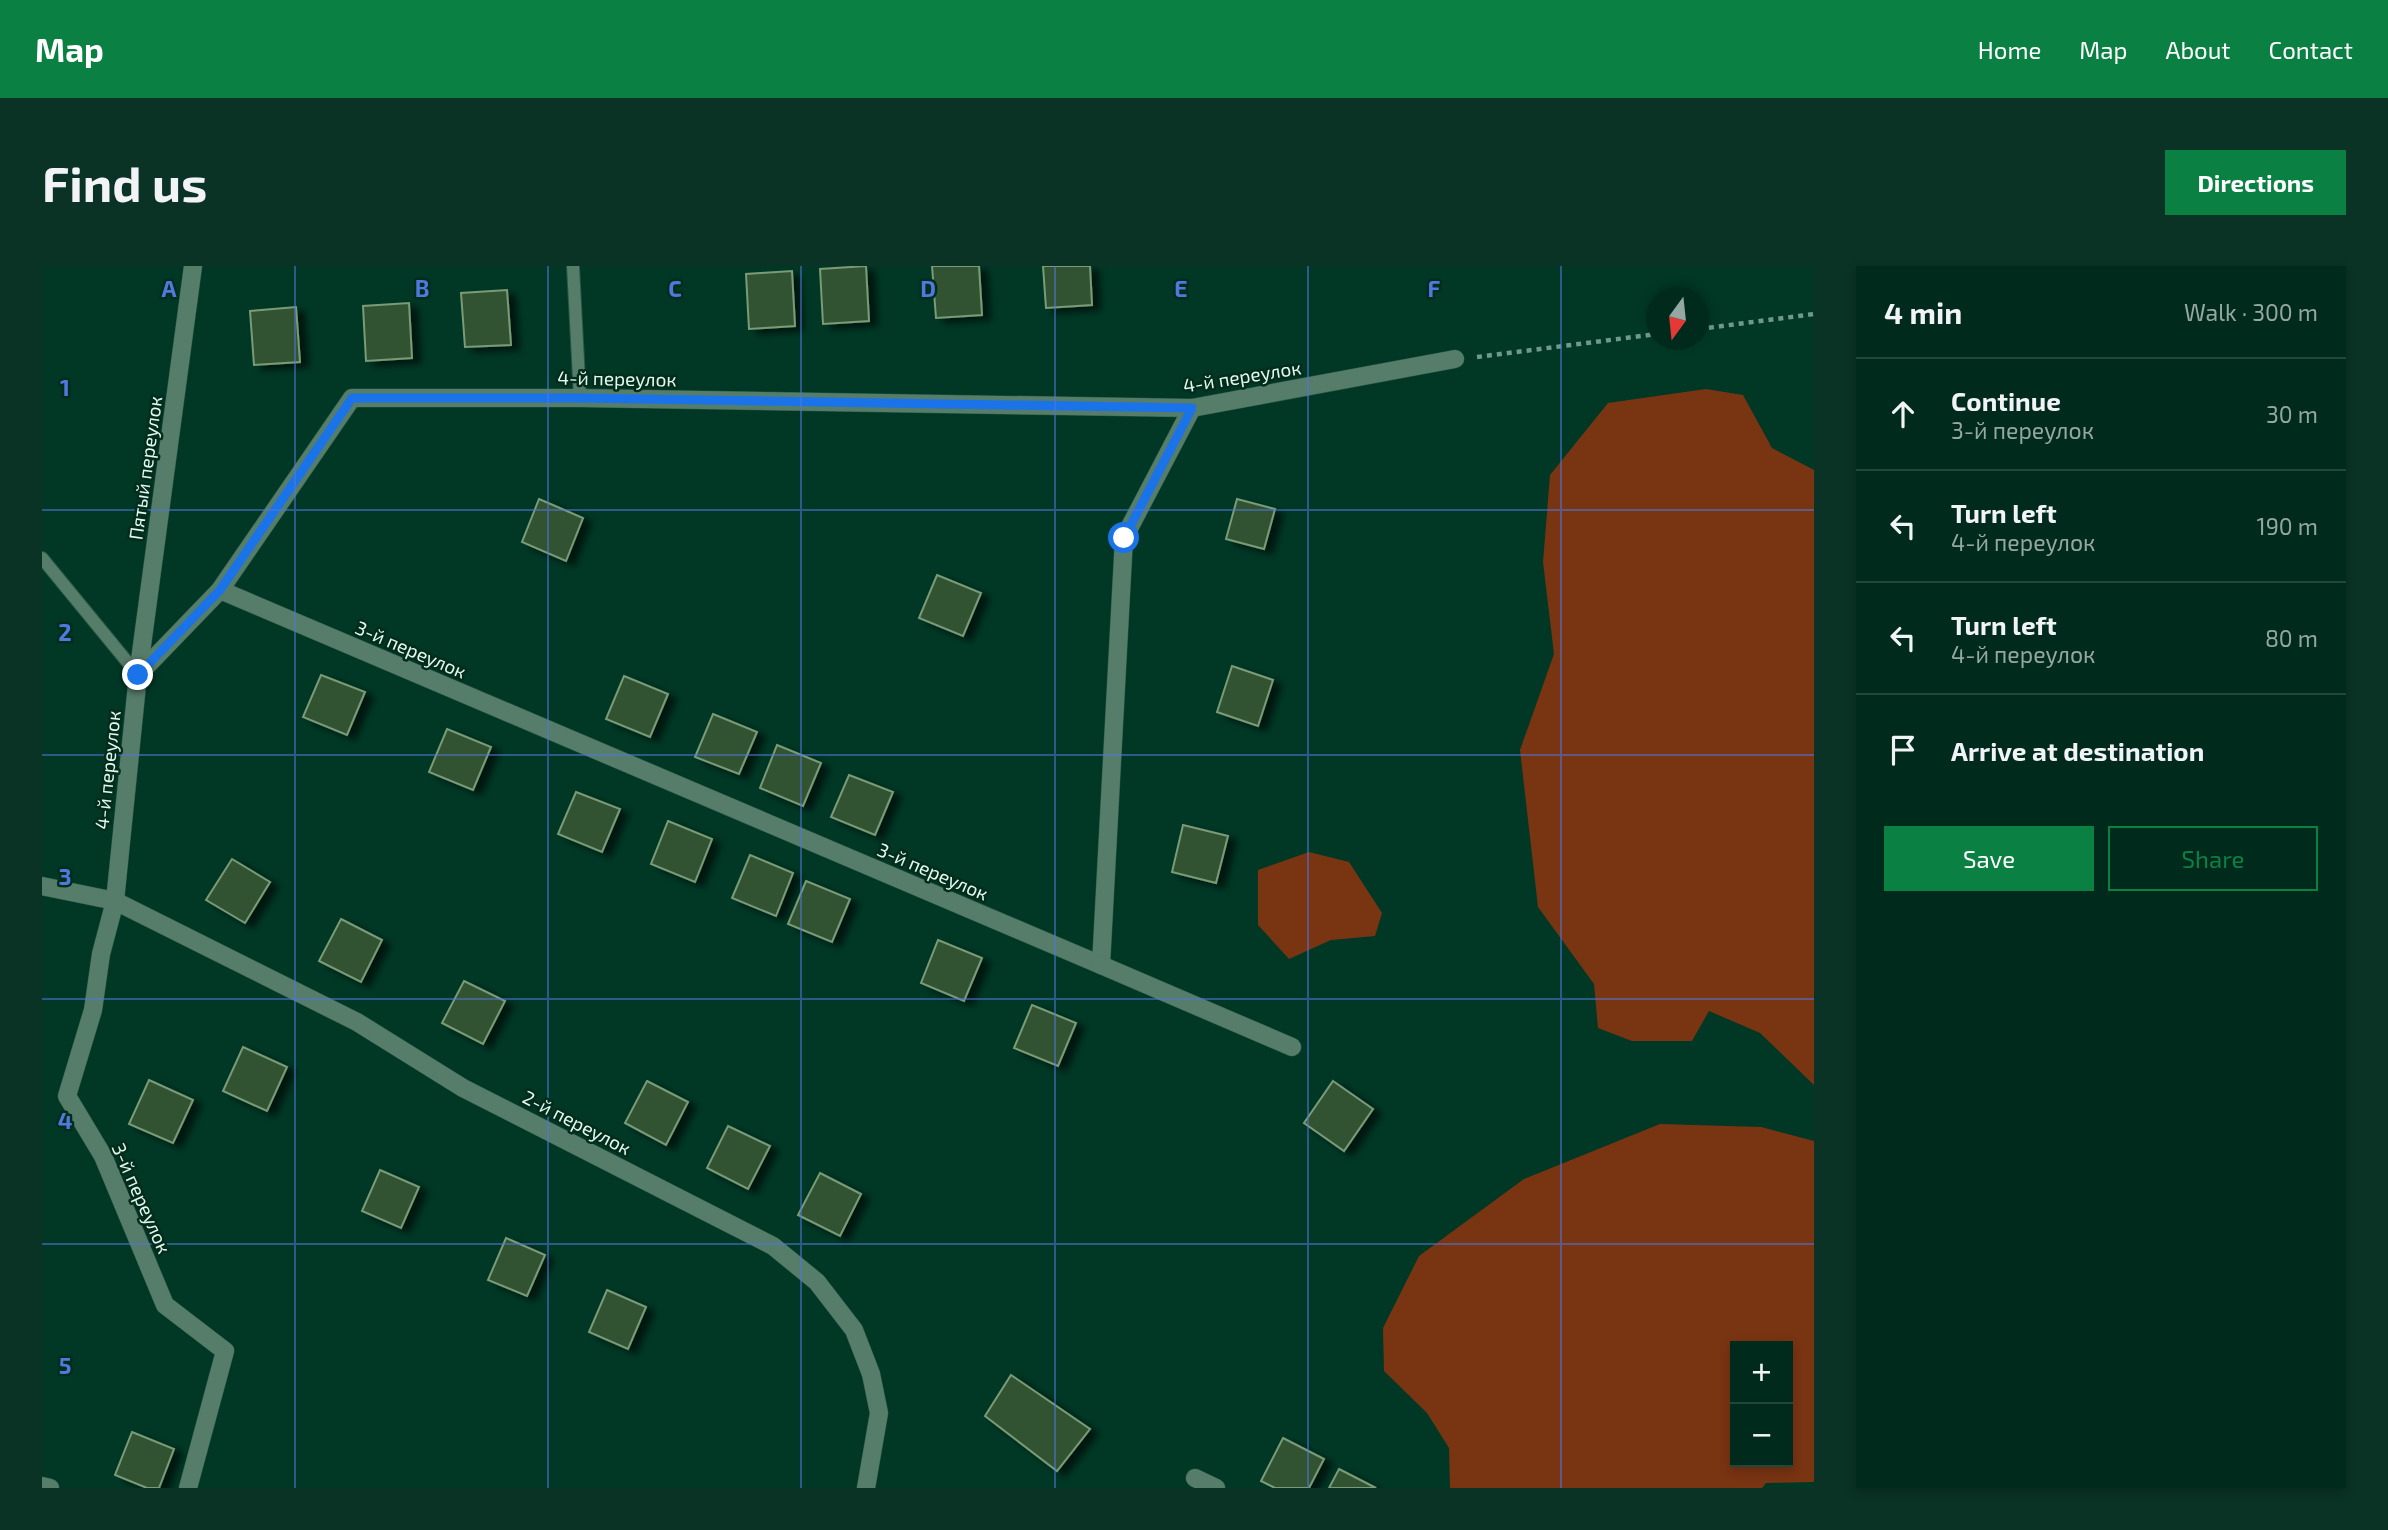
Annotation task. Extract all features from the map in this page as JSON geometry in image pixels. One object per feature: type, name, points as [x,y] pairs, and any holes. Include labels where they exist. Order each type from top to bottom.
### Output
[{"type":"street","name":"Пятый переулок","points":[[138,675],[193,266]]},
{"type":"street","name":"4-й переулок","points":[[115,901],[138,675],[220,590],[352,398],[580,398],[1192,408],[1455,359]]},
{"type":"street","points":[[1101,965],[1124,538],[1192,408]]},
{"type":"street","name":"3-й переулок","points":[[220,590],[1292,1046]]},
{"type":"street","name":"2-й переулок","points":[[42,886],[115,901],[357,1022],[463,1088],[773,1246],[817,1282],[854,1330],[871,1374],[879,1413],[866,1488]]},
{"type":"street","name":"3-й переулок","points":[[115,901],[101,954],[93,1010],[67,1096],[103,1156],[165,1305],[225,1351],[188,1488]]},
{"type":"street","points":[[1195,1478],[1216,1488]]},
{"type":"street","points":[[42,1486],[50,1488]]},
{"type":"lane","points":[[573,266],[580,398]]},
{"type":"lane","points":[[42,558],[138,675]]},
{"type":"path","points":[[1709,328],[1814,314]]},
{"type":"path","points":[[1455,359],[1646,335]]},
{"type":"shaded area","points":[[1706,389],[1743,395],[1772,448],[1814,470],[1814,1085],[1760,1033],[1709,1011],[1692,1041],[1632,1041],[1598,1028],[1594,984],[1538,907],[1520,750],[1554,654],[1543,562],[1550,475],[1608,403]]},
{"type":"shaded area","points":[[1309,852],[1349,862],[1382,913],[1375,936],[1331,940],[1289,959],[1258,925],[1258,870]]},
{"type":"shaded area","points":[[1660,1124],[1761,1127],[1814,1141],[1814,1482],[1766,1483],[1762,1488],[1450,1488],[1449,1448],[1427,1413],[1384,1371],[1383,1328],[1419,1256],[1524,1179]]},
{"type":"building","points":[[866,266],[869,321],[823,324],[820,269]]},
{"type":"building","points":[[932,266],[979,266],[982,315],[936,318]]},
{"type":"building","points":[[1043,266],[1090,266],[1092,305],[1046,308]]},
{"type":"building","points":[[792,271],[795,326],[749,329],[746,274]]},
{"type":"building","points":[[507,290],[511,345],[465,347],[461,293]]},
{"type":"building","points":[[409,303],[412,358],[366,361],[363,306]]},
{"type":"building","points":[[296,307],[300,362],[254,365],[250,311]]},
{"type":"building","points":[[539,499],[583,518],[566,561],[522,542]]},
{"type":"building","points":[[1237,499],[1275,509],[1264,549],[1226,539]]},
{"type":"building","points":[[937,575],[981,593],[963,636],[919,618]]},
{"type":"building","points":[[1232,666],[1273,680],[1258,726],[1217,712]]},
{"type":"building","points":[[321,675],[365,692],[347,735],[303,717]]},
{"type":"building","points":[[624,676],[668,694],[650,737],[606,719]]},
{"type":"building","points":[[713,714],[757,732],[739,774],[695,757]]},
{"type":"building","points":[[447,729],[491,747],[473,790],[429,772]]},
{"type":"building","points":[[777,745],[821,763],[803,806],[760,788]]},
{"type":"building","points":[[849,775],[893,792],[875,835],[831,817]]},
{"type":"building","points":[[576,792],[620,809],[602,852],[558,834]]},
{"type":"building","points":[[668,821],[712,839],[695,882],[651,864]]},
{"type":"building","points":[[1183,825],[1228,836],[1216,883],[1172,872]]},
{"type":"building","points":[[750,855],[793,873],[776,916],[732,898]]},
{"type":"building","points":[[232,859],[270,882],[245,923],[206,900]]},
{"type":"building","points":[[806,881],[850,899],[832,942],[788,924]]},
{"type":"building","points":[[341,919],[382,940],[361,982],[319,961]]},
{"type":"building","points":[[938,940],[982,958],[964,1001],[921,983]]},
{"type":"building","points":[[464,981],[505,1001],[483,1044],[442,1023]]},
{"type":"building","points":[[1032,1005],[1076,1023],[1058,1066],[1014,1048]]},
{"type":"building","points":[[243,1047],[287,1067],[267,1111],[223,1091]]},
{"type":"building","points":[[149,1080],[193,1100],[173,1143],[129,1124]]},
{"type":"building","points":[[647,1081],[688,1102],[666,1145],[625,1123]]},
{"type":"building","points":[[1333,1081],[1373,1109],[1344,1151],[1304,1123]]},
{"type":"building","points":[[728,1126],[770,1146],[748,1189],[707,1168]]},
{"type":"building","points":[[380,1170],[419,1187],[401,1228],[362,1211]]},
{"type":"building","points":[[820,1173],[861,1194],[840,1236],[798,1215]]},
{"type":"building","points":[[506,1238],[545,1255],[527,1296],[488,1280]]},
{"type":"building","points":[[607,1290],[646,1307],[628,1349],[589,1332]]},
{"type":"building","points":[[1011,1375],[1090,1429],[1057,1471],[985,1416]]},
{"type":"building","points":[[132,1432],[174,1449],[159,1488],[147,1488],[115,1475]]},
{"type":"building","points":[[1283,1438],[1324,1459],[1309,1488],[1275,1488],[1261,1481]]},
{"type":"building","points":[[1339,1469],[1376,1488],[1329,1488]]},
{"type":"route","points":[[138,675],[220,590],[352,398],[580,398],[1192,408],[1124,538]]}]
